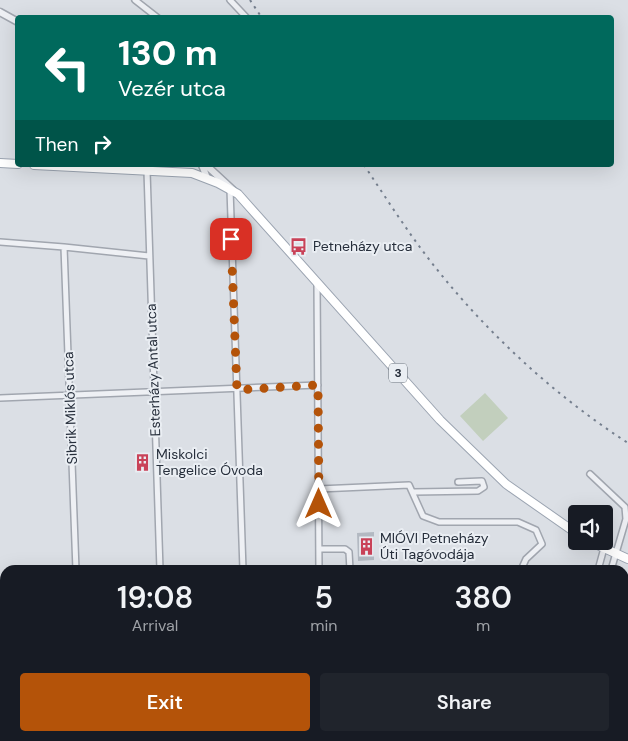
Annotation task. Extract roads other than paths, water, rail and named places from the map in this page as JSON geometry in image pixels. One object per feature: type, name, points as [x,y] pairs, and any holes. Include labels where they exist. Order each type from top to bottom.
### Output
[{"type":"main road","points":[[0,163],[15,164]]},
{"type":"main road","name":"3","points":[[72,167],[185,172],[207,178],[238,194],[440,420],[506,484],[568,527]]},
{"type":"main road","points":[[608,550],[628,559]]},
{"type":"street","points":[[134,0],[154,15]]},
{"type":"street","points":[[230,0],[244,15]]},
{"type":"street","points":[[0,12],[15,20]]},
{"type":"street","points":[[203,167],[207,178]]},
{"type":"street","points":[[208,167],[238,194]]},
{"type":"street","name":"Esterházy Antal utca","points":[[147,171],[160,565]]},
{"type":"street","points":[[230,189],[243,565]]},
{"type":"street","points":[[0,242],[149,256]]},
{"type":"street","name":"Sibrik Miklós utca","points":[[64,247],[76,565]]},
{"type":"street","points":[[316,281],[319,565]]},
{"type":"street","points":[[0,398],[69,394],[237,390],[318,385]]},
{"type":"street","points":[[590,474],[625,507],[626,519],[613,565]]},
{"type":"street","points":[[414,492],[478,490],[484,487],[482,481],[458,482]]},
{"type":"street","points":[[319,489],[409,485],[424,516],[439,522],[518,522],[536,530],[542,544],[526,559],[523,565]]},
{"type":"street","points":[[319,549],[345,549],[349,552],[350,565]]},
{"type":"street","points":[[599,565],[603,550]]},
{"type":"railway","points":[[250,0],[260,15]]},
{"type":"railway","points":[[365,167],[419,246],[464,302],[515,354],[542,378],[599,423],[628,443]]},
{"type":"place","name":"Petneházy utca","points":[[299,246]]},
{"type":"place","name":"Miskolci Tengelice Óvoda","points":[[142,462]]},
{"type":"place","name":"MIÓVI Petneházy Úti Tagóvodája","points":[[366,546]]}]
